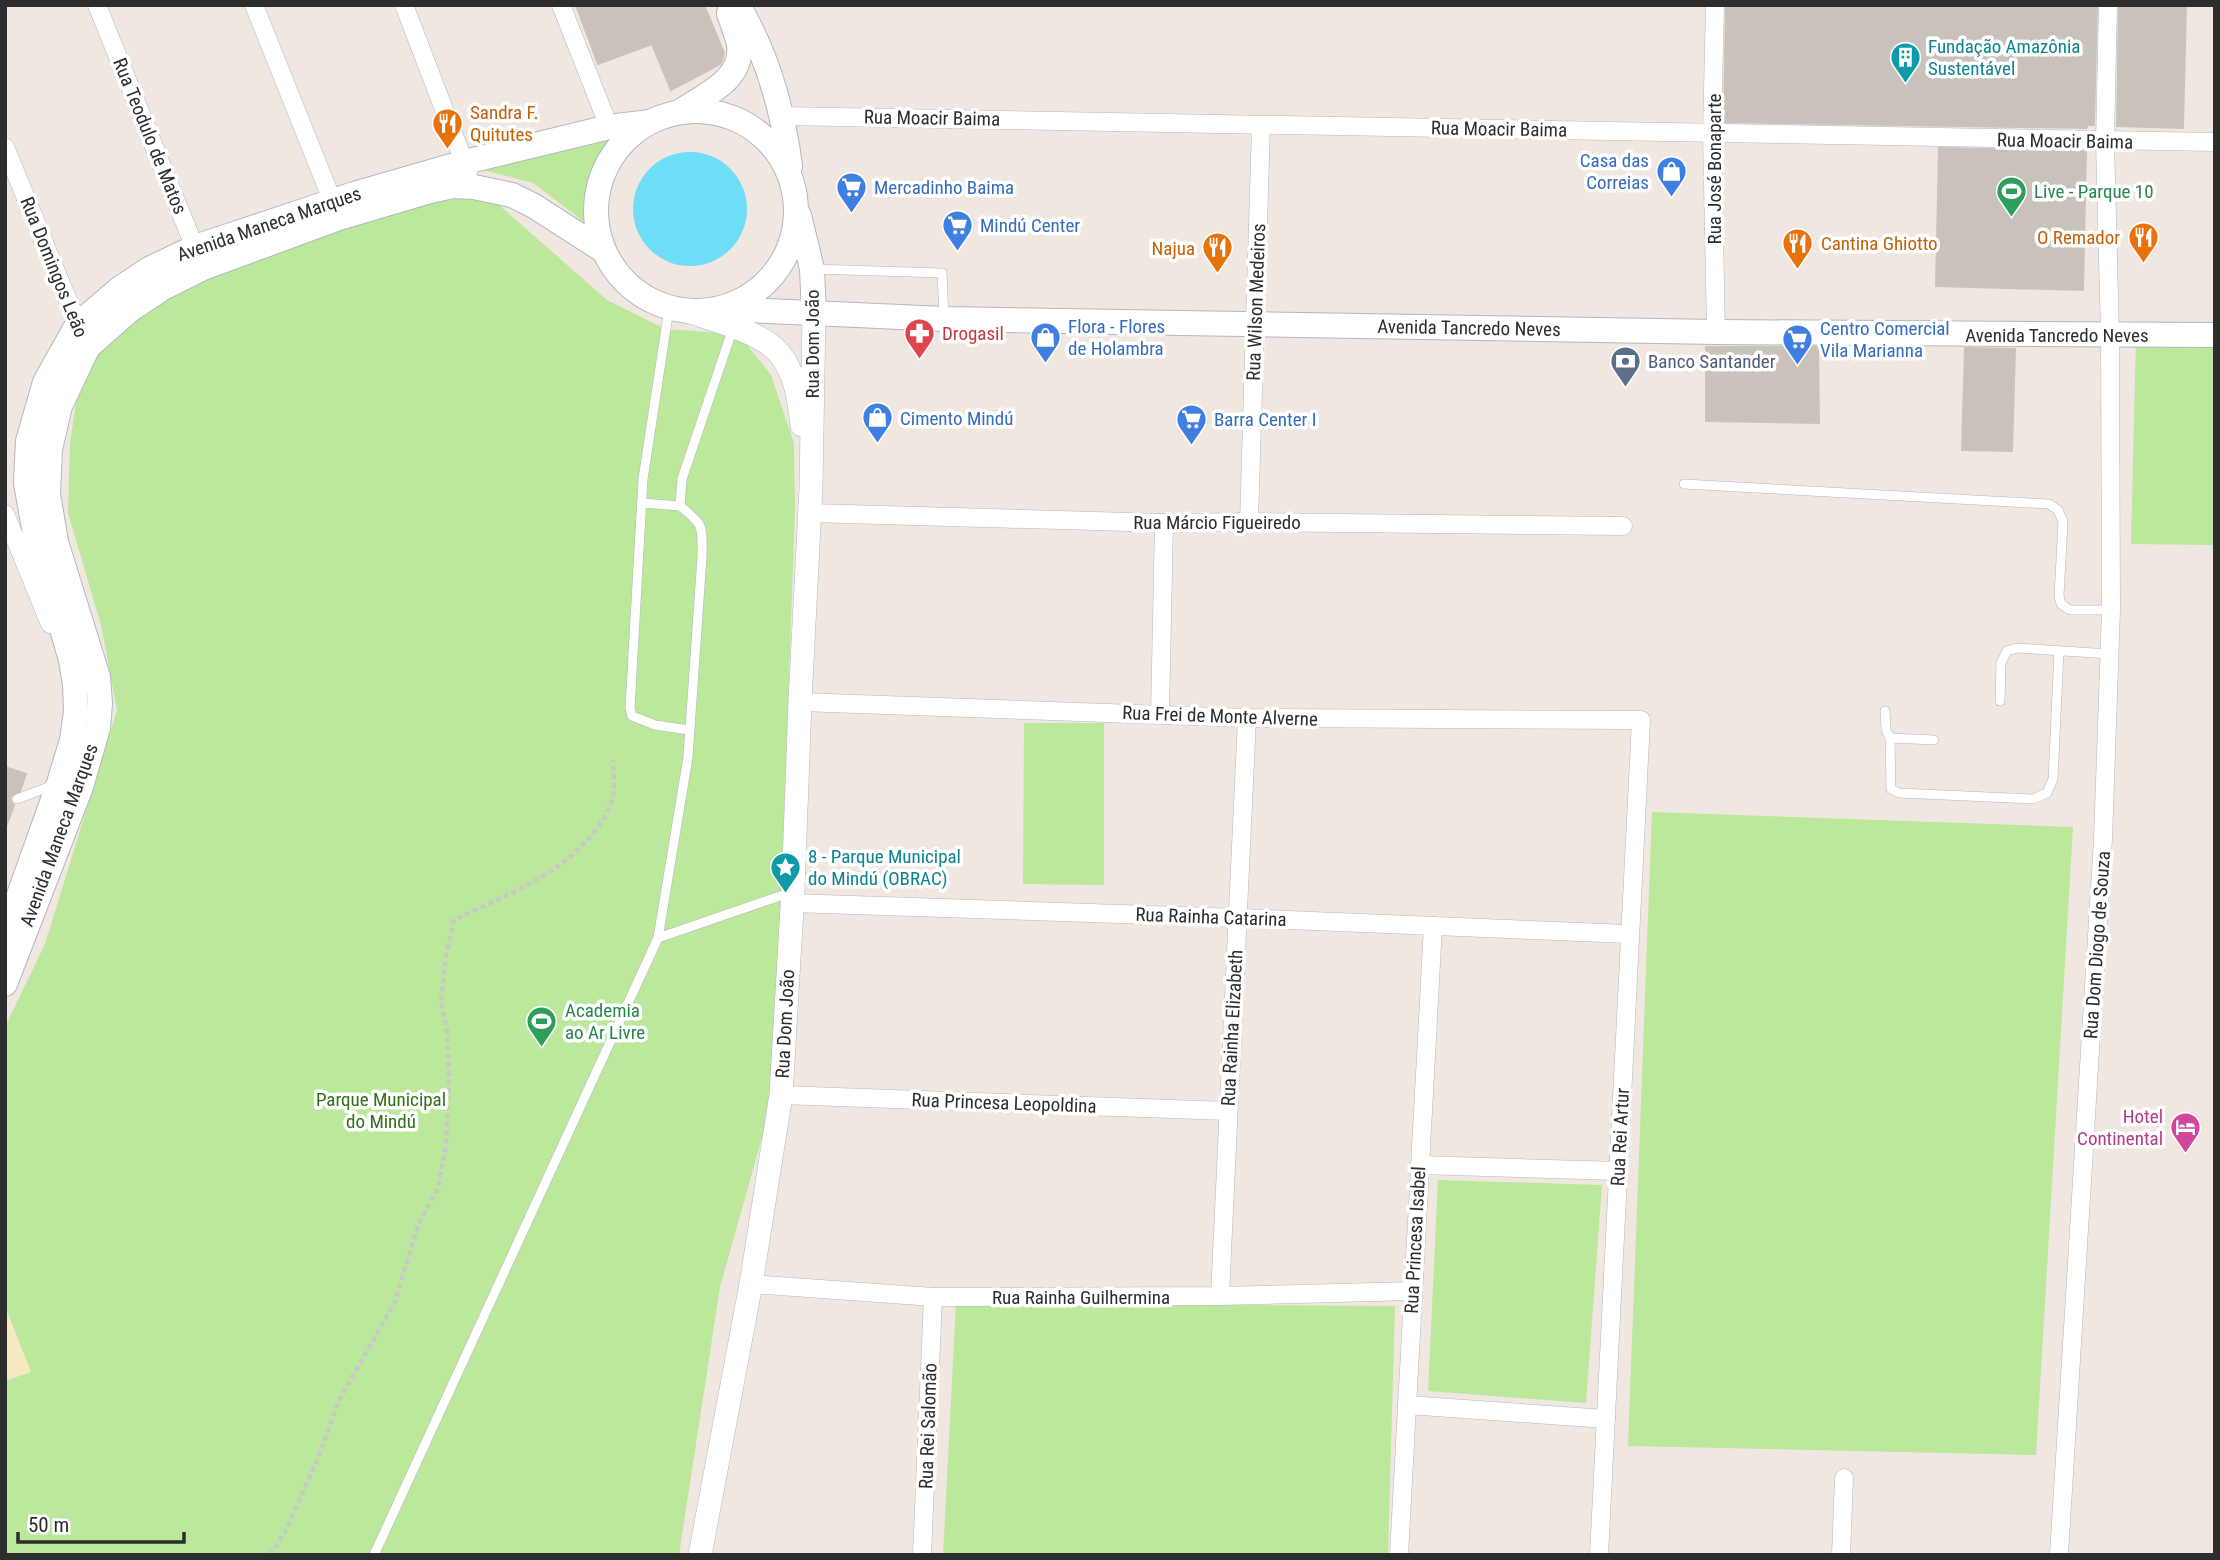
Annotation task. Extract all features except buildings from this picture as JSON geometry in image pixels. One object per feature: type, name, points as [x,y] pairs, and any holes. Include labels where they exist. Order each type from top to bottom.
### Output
[{"type":"main road","points":[[727,5],[739,45],[739,60],[733,74],[680,112],[650,122],[629,136],[613,155],[601,177],[596,202],[597,227],[604,251],[615,271],[630,287],[649,300],[680,310],[729,318],[779,269],[790,249],[796,227],[794,192],[782,116],[758,45],[738,5]]},
{"type":"main road","points":[[680,112],[704,111],[727,115],[749,125],[768,140],[782,159],[794,192]]},
{"type":"main road","name":"Avenida Maneca Marques","points":[[5,984],[9,935],[72,740],[76,712],[71,660],[36,540],[26,483],[28,441],[45,383],[77,325],[119,289],[149,269],[199,257],[465,162],[609,127],[650,122]]},
{"type":"main road","name":"Avenida Maneca Marques","points":[[336,209],[453,186],[474,187],[512,195],[604,251]]},
{"type":"main road","name":"Rua Dom João","points":[[794,192],[811,269],[814,314]]},
{"type":"main road","name":"Avenida Maneca Marques","points":[[9,935],[81,787],[98,728],[98,677],[56,541],[48,494],[50,449],[60,406],[88,347],[130,310],[163,288],[199,257]]},
{"type":"main road","name":"Avenida Tancredo Neves","points":[[729,318],[814,314],[944,319],[1716,332],[2215,335]]},
{"type":"street","name":"Rua Teodulo de Matos","points":[[97,5],[199,257]]},
{"type":"street","points":[[254,5],[336,209]]},
{"type":"street","points":[[404,5],[474,187]]},
{"type":"street","points":[[561,5],[609,127]]},
{"type":"street","name":"Rua José Bonaparte","points":[[1715,5],[1712,134],[1716,332]]},
{"type":"street","name":"Rua Dom Diogo de Souza","points":[[2059,1555],[2103,839],[2112,610],[2110,335],[2105,142],[2108,5]]},
{"type":"street","name":"Rua Moacir Baima","points":[[782,116],[2215,142]]},
{"type":"street","name":"Rua Wilson Medeiros","points":[[1249,522],[1261,125]]},
{"type":"street","name":"Rua Domingos Leão","points":[[5,148],[88,347]]},
{"type":"street","name":"Rua Dom João","points":[[700,1555],[751,1284],[781,1096],[810,513],[814,314]]},
{"type":"street","name":"Rua Dom João","points":[[729,318],[779,353],[792,376],[799,400],[811,486]]},
{"type":"street","name":"Rua Márcio Figueiredo","points":[[810,513],[1164,523],[1623,526]]},
{"type":"street","points":[[5,514],[75,684],[100,702]]},
{"type":"street","points":[[1160,714],[1164,523]]},
{"type":"street","name":"Rua Frei de Monte Alverne","points":[[800,702],[1247,718],[1641,720]]},
{"type":"street","name":"Rua Rainha Elizabeth","points":[[1220,1296],[1247,718]]},
{"type":"street","name":"Rua Rei Artur","points":[[1598,1555],[1641,720]]},
{"type":"street","name":"Rua Rainha Catarina","points":[[793,897],[1629,934]]},
{"type":"street","name":"Rua Princesa Isabel","points":[[1399,1555],[1433,926]]},
{"type":"street","name":"Rua Princesa Leopoldina","points":[[781,1096],[1228,1111]]},
{"type":"street","points":[[1420,1166],[1618,1171]]},
{"type":"street","name":"Rua Rainha Guilhermina","points":[[751,1284],[933,1297],[1220,1296],[1412,1291]]},
{"type":"street","name":"Rua Rei Salomão","points":[[922,1555],[933,1297]]},
{"type":"street","points":[[1407,1405],[1606,1419]]},
{"type":"street","points":[[1841,1555],[1844,1478]]},
{"type":"lane","points":[[811,269],[942,273],[944,319]]},
{"type":"lane","points":[[680,310],[643,479],[630,713],[655,725],[689,730]]},
{"type":"lane","points":[[680,506],[682,479],[729,318]]},
{"type":"lane","points":[[1684,484],[2049,504],[2058,510],[2063,522],[2059,596],[2061,604],[2070,610],[2112,610]]},
{"type":"lane","points":[[374,1555],[657,938],[688,757],[702,533],[700,523],[680,506],[642,503]]},
{"type":"lane","points":[[2000,701],[2001,663],[2007,651],[2017,648],[2110,654]]},
{"type":"lane","points":[[1885,711],[1886,730],[1890,738],[1891,789],[1899,793],[2034,799],[2047,793],[2053,779],[2059,650]]},
{"type":"lane","points":[[1890,738],[1934,740]]},
{"type":"lane","points":[[17,799],[59,783]]},
{"type":"lane","points":[[657,938],[793,897]]},
{"type":"path","points":[[270,1555],[285,1532],[319,1456],[338,1402],[395,1302],[418,1224],[438,1188],[446,1145],[449,1080],[447,1030],[441,1002],[446,955],[454,920],[536,880],[568,860],[593,834],[612,801],[613,760]]},
{"type":"green space","points":[[622,130],[595,165],[589,190],[591,227],[533,183],[476,168]]},
{"type":"green space","name":"Parque Municipal do Mindú","points":[[482,190],[607,300],[665,329],[722,333],[747,345],[771,375],[794,443],[795,509],[774,1095],[720,1287],[679,1555],[5,1555],[5,1027],[45,944],[117,710],[101,625],[68,513],[70,443],[79,382],[105,342],[138,308],[350,216]]},
{"type":"green space","points":[[2136,337],[2215,339],[2215,545],[2131,544]]},
{"type":"green space","points":[[1024,723],[1104,723],[1104,885],[1023,884]]},
{"type":"green space","points":[[1652,812],[2073,827],[2036,1455],[1628,1446]]},
{"type":"green space","points":[[1438,1180],[1602,1185],[1586,1403],[1428,1391]]},
{"type":"green space","points":[[956,1303],[1395,1306],[1388,1553],[943,1555]]},
{"type":"sand","points":[[5,1306],[31,1372],[5,1381]]},
{"type":"water","points":[[690,152],[712,156],[730,169],[743,187],[747,209],[743,231],[730,249],[712,262],[690,266],[668,262],[650,249],[637,231],[633,209],[637,187],[650,169],[668,156]]},
{"type":"place","name":"Fundação Amazônia Sustentável","points":[[1905,84]]},
{"type":"place","name":"Sandra F. Quitutes","points":[[447,150]]},
{"type":"place","name":"Casa das Correias","points":[[1672,198]]},
{"type":"place","name":"Mercadinho Baima","points":[[851,214]]},
{"type":"place","name":"Live - Parque 10","points":[[2011,218]]},
{"type":"place","name":"Mindú Center","points":[[957,252]]},
{"type":"place","name":"O Remador","points":[[2143,264]]},
{"type":"place","name":"Cantina Ghiotto","points":[[1798,270]]},
{"type":"place","name":"Najua","points":[[1218,275]]},
{"type":"place","name":"Drogasil","points":[[919,360]]},
{"type":"place","name":"Flora - Flores de Holambra","points":[[1045,364]]},
{"type":"place","name":"Centro Comercial Vila Marianna","points":[[1797,366]]},
{"type":"place","name":"Banco Santander","points":[[1625,388]]},
{"type":"place","name":"Cimento Mindú","points":[[877,445]]},
{"type":"place","name":"Barra Center I","points":[[1191,446]]},
{"type":"place","name":"8 - Parque Municipal do Mindú (OBRAC)","points":[[785,894]]},
{"type":"place","name":"Academia ao Ar Livre","points":[[542,1048]]},
{"type":"place","name":"Hotel Continental","points":[[2186,1154]]}]
